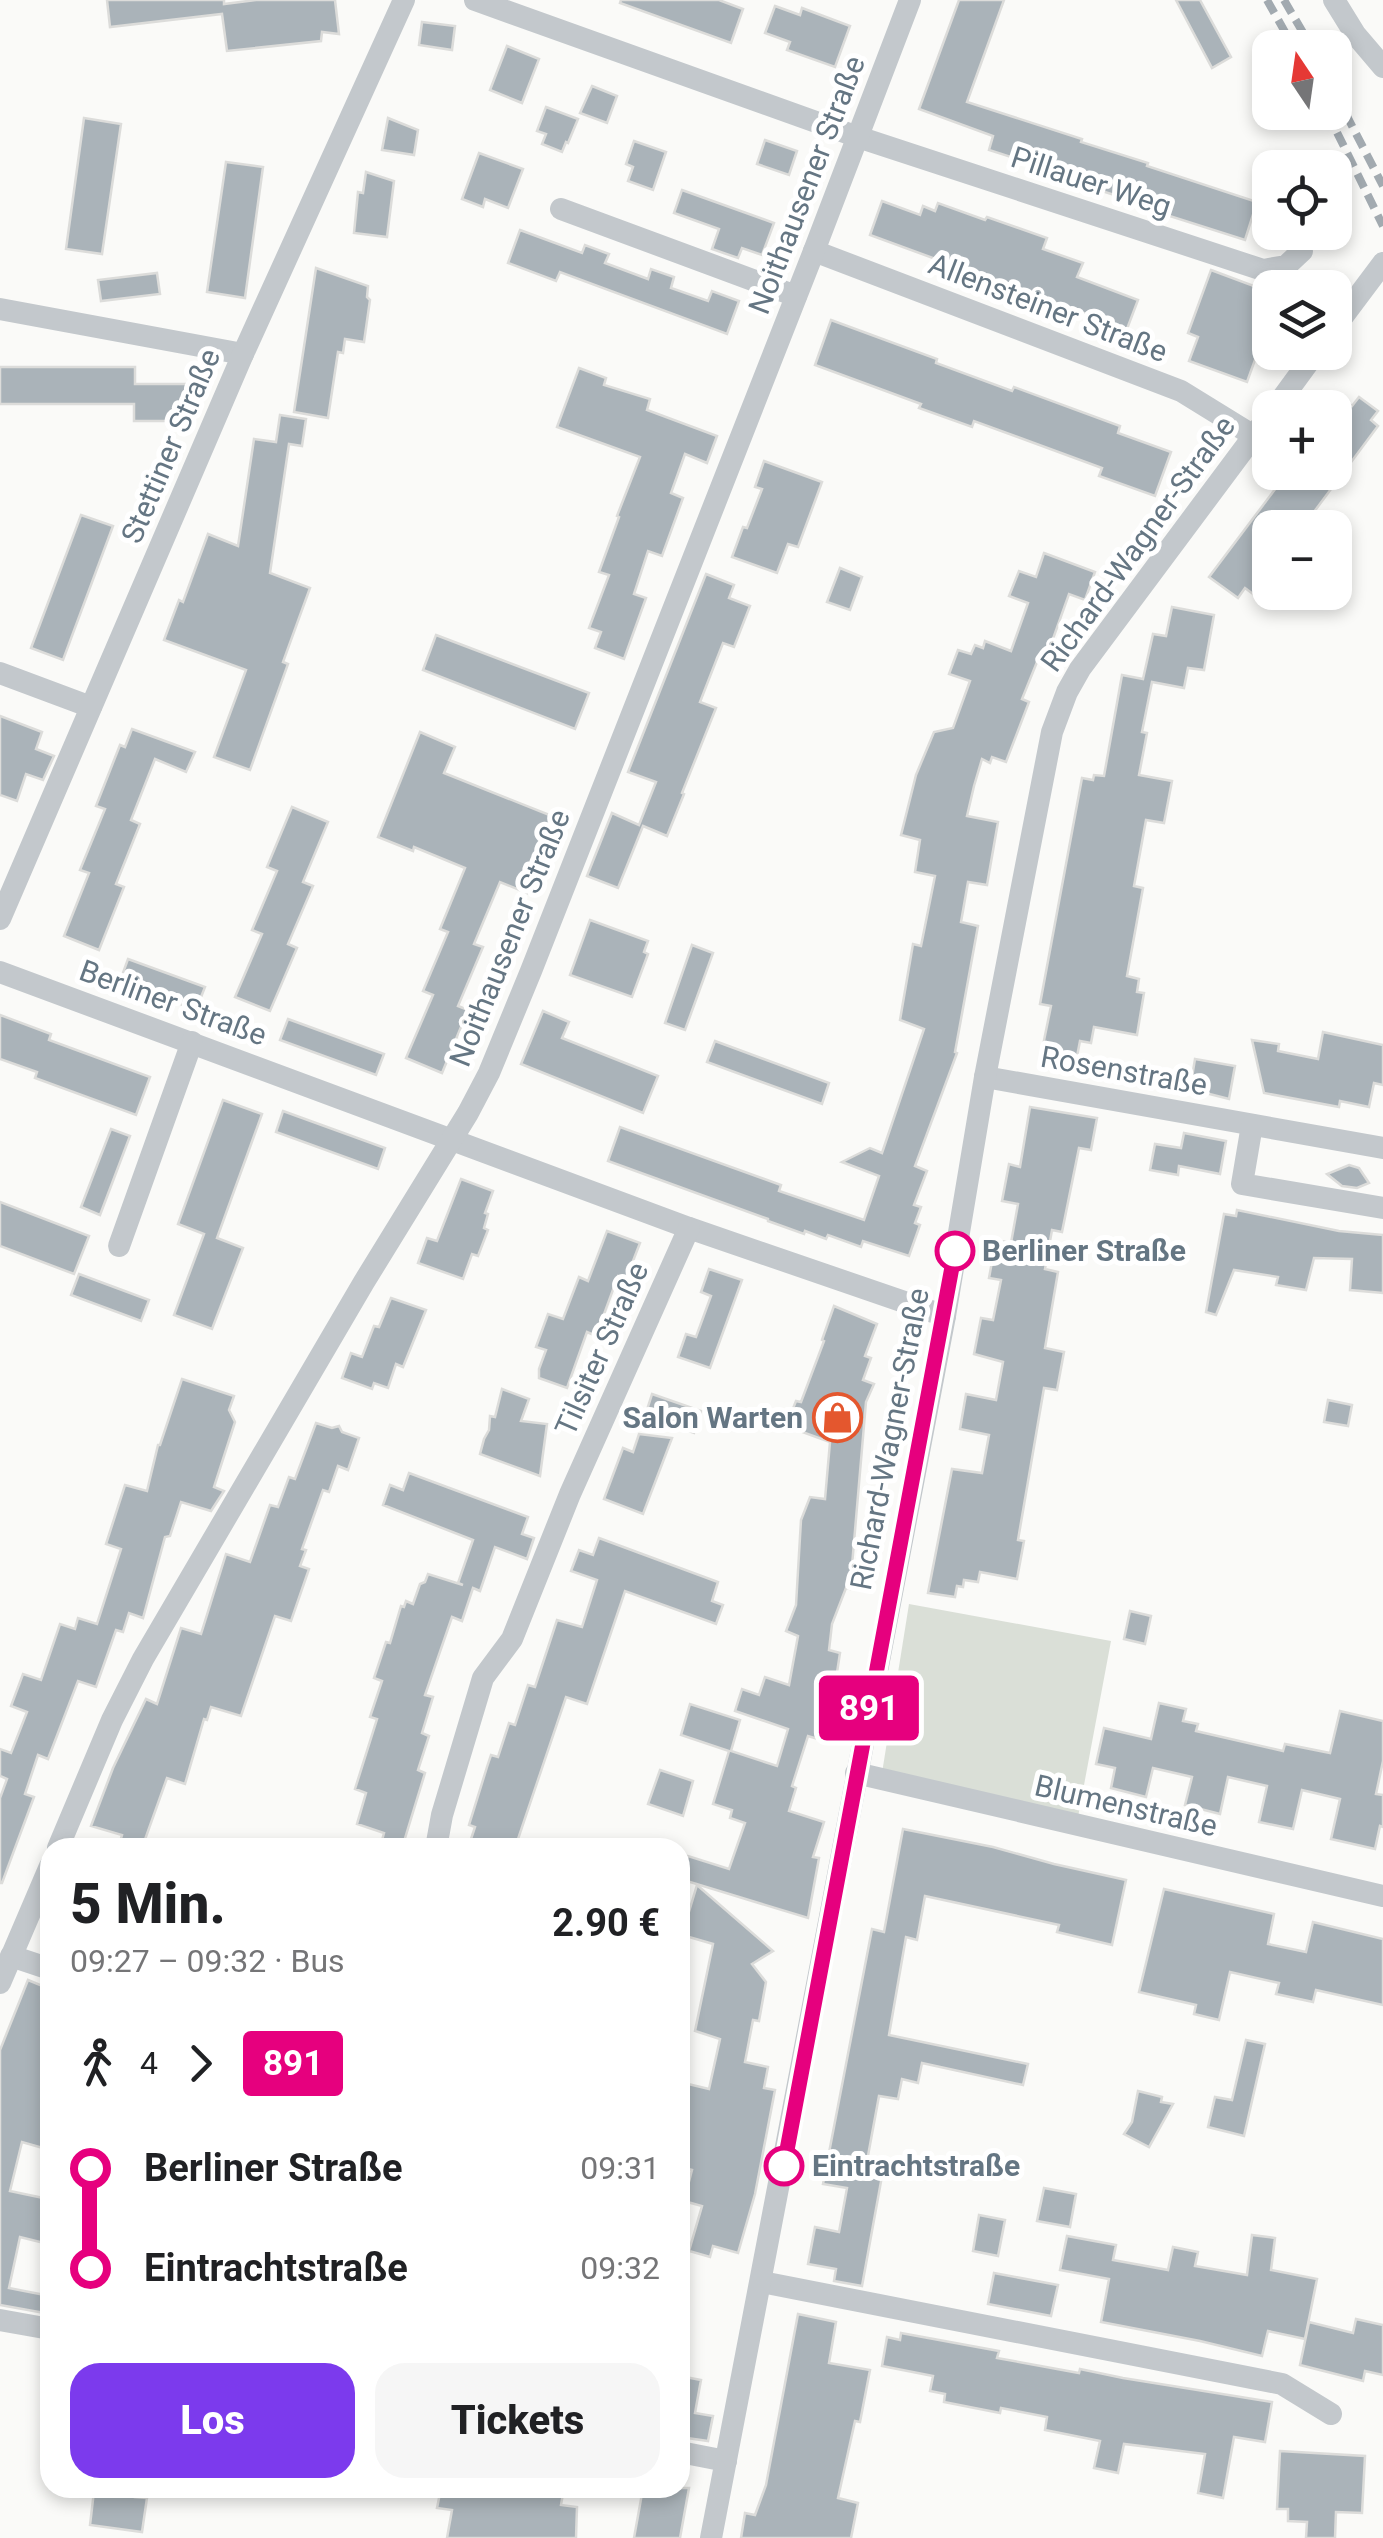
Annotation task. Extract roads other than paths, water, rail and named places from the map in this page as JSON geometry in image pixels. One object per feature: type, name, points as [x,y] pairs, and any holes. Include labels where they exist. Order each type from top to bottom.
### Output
[{"type":"street","name":"Stettiner Straße","points":[[0,919],[243,354],[404,0]]},
{"type":"street","name":"Pillauer Weg","points":[[475,0],[858,137],[1264,270],[1286,266],[1302,252]]},
{"type":"street","name":"Noithausener Straße","points":[[62,1838],[112,1720],[169,1612],[489,1072],[910,0]]},
{"type":"street","points":[[1334,0],[1383,68]]},
{"type":"street","points":[[561,208],[796,296]]},
{"type":"street","name":"Allensteiner Straße","points":[[814,251],[1181,391],[1252,435]]},
{"type":"street","points":[[1352,304],[1383,263]]},
{"type":"street","points":[[0,310],[243,354]]},
{"type":"street","name":"Richard-Wagner-Straße","points":[[711,2538],[1052,732],[1062,701],[1096,646],[1252,439]]},
{"type":"street","points":[[0,673],[91,708]]},
{"type":"street","name":"Berliner Straße","points":[[0,972],[689,1228],[944,1316]]},
{"type":"street","points":[[119,1246],[192,1042]]},
{"type":"street","name":"Rosenstraße","points":[[985,1077],[1383,1148]]},
{"type":"street","points":[[1252,1124],[1242,1184],[1383,1208]]},
{"type":"street","name":"Tilsiter Straße","points":[[438,1838],[483,1678],[512,1638],[570,1494],[689,1228]]},
{"type":"street","name":"Blumenstraße","points":[[856,1773],[1383,1896]]},
{"type":"street","points":[[0,1983],[40,1889]]},
{"type":"street","points":[[11,1956],[40,1966]]},
{"type":"street","points":[[762,2282],[1282,2384],[1331,2414]]},
{"type":"street","points":[[0,2320],[40,2327]]},
{"type":"street","points":[[690,2454],[726,2460]]},
{"type":"railway","points":[[1267,0],[1284,30]]},
{"type":"railway","points":[[1284,0],[1302,30]]},
{"type":"railway","points":[[1352,126],[1383,186]]},
{"type":"railway","points":[[1336,130],[1383,226]]},
{"type":"place","name":"Berliner Straße","points":[[955,1251]]},
{"type":"place","name":"Salon Warten","points":[[838,1418]]},
{"type":"place","name":"Eintrachtstraße","points":[[784,2166]]}]
